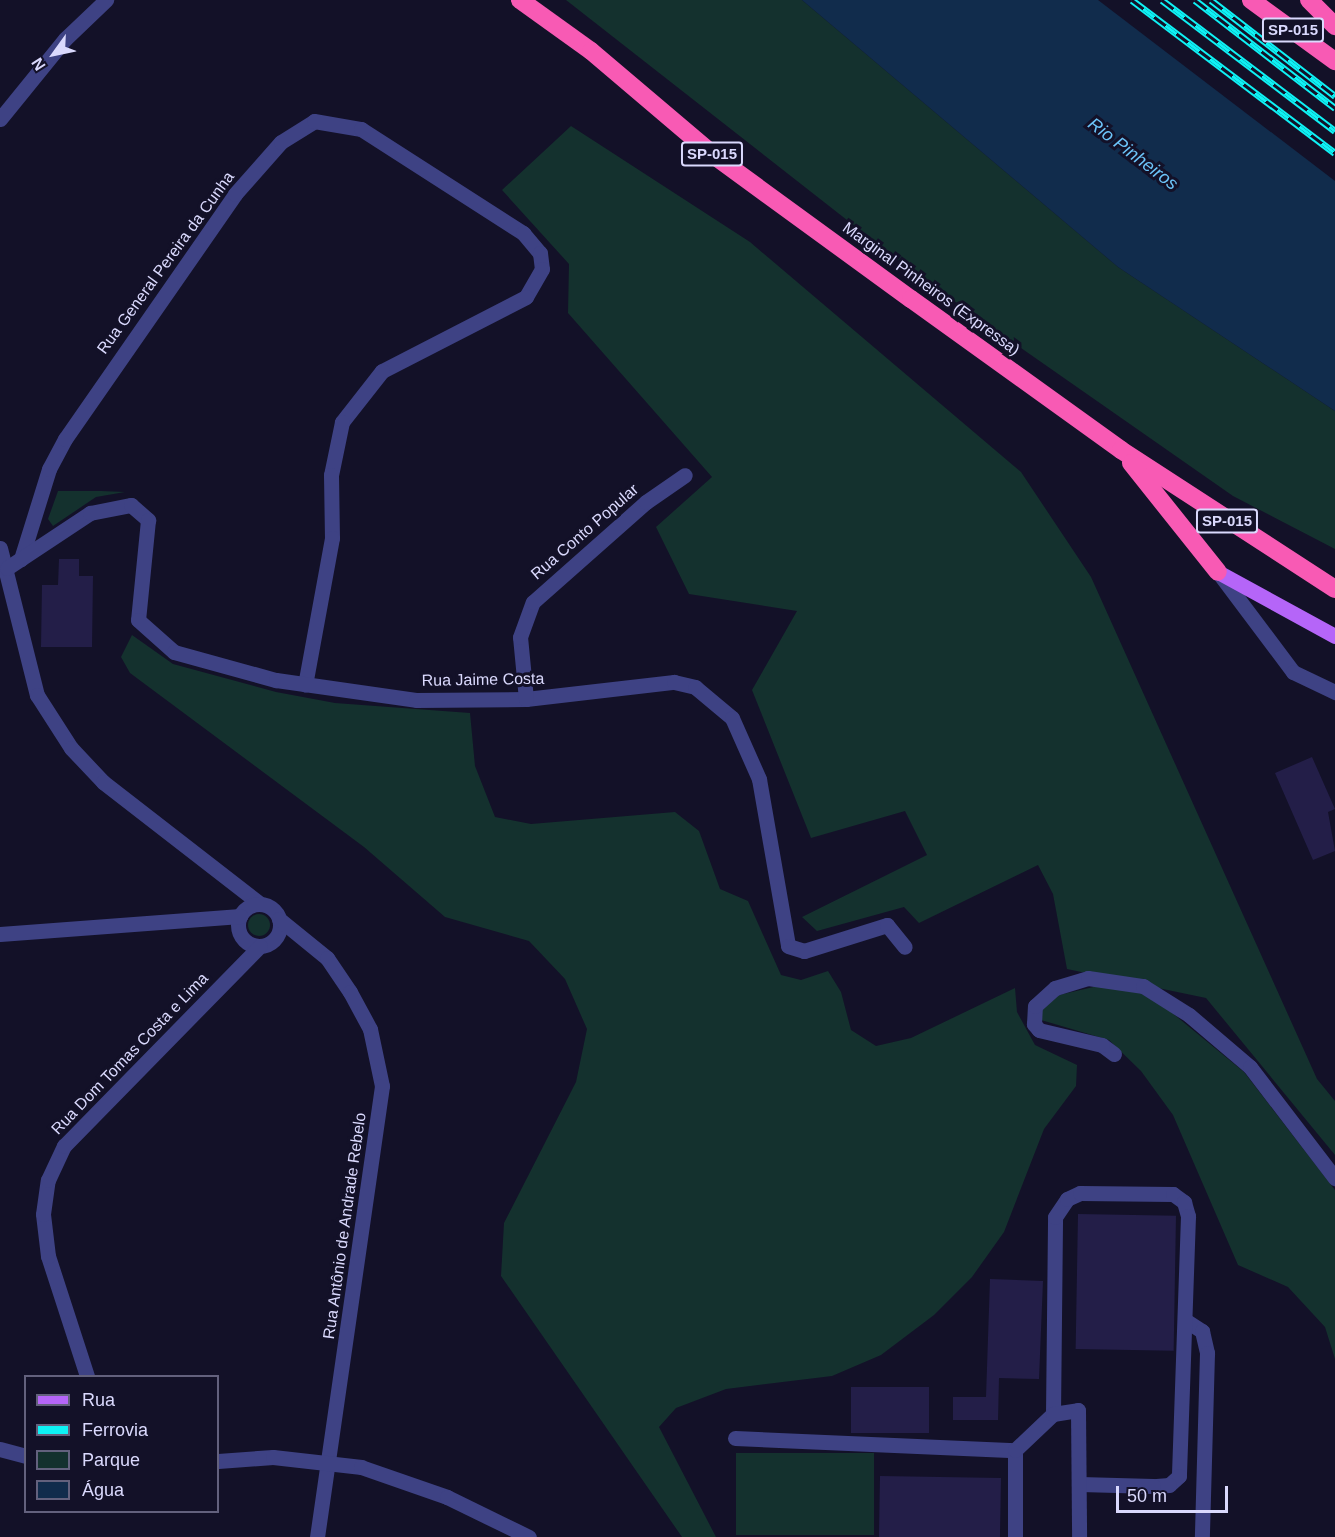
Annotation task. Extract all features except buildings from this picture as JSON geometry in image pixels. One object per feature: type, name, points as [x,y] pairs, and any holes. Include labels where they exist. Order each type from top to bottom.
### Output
[{"type":"highway","name":"Marginal Pinheiros (Expressa)","points":[[520,0],[591,51],[716,157],[1121,450],[1335,589]]},
{"type":"highway","name":"SP-015","points":[[1251,0],[1335,61]]},
{"type":"highway","points":[[1309,0],[1335,26]]},
{"type":"highway","points":[[1121,450],[1218,572]]},
{"type":"main road","points":[[1218,572],[1335,636]]},
{"type":"street","points":[[0,119],[65,39],[106,0]]},
{"type":"street","name":"Rua General Pereira da Cunha","points":[[21,559],[49,469],[65,440],[234,194],[281,142],[314,122],[361,129],[523,233],[540,254],[542,269],[526,297],[382,371],[342,422],[331,475],[331,548],[305,685]]},
{"type":"street","name":"Rua Conto Popular","points":[[526,699],[520,637],[533,602],[646,502],[685,476]]},
{"type":"street","name":"Rua Jaime Costa","points":[[7,568],[90,513],[113,505],[138,508],[148,527],[135,609],[147,633],[182,655],[305,685],[416,700],[526,699],[662,683],[695,687],[732,718],[759,779],[788,946],[804,951],[886,925],[905,947]]},
{"type":"street","points":[[0,548],[7,568],[37,695],[71,748],[103,782],[241,891],[253,943]]},
{"type":"street","points":[[1218,572],[1293,672],[1335,692]]},
{"type":"street","points":[[0,934],[208,920],[246,913]]},
{"type":"street","name":"Rua Antônio de Andrade Rebelo","points":[[246,913],[279,919],[327,958],[370,1029],[382,1086],[317,1537]]},
{"type":"street","points":[[279,919],[276,937],[307,941]]},
{"type":"street","name":"Rua Dom Tomas Costa e Lima","points":[[86,1375],[48,1256],[42,1214],[48,1180],[64,1146],[237,968],[253,943],[276,937]]},
{"type":"street","points":[[1114,1054],[1102,1045],[1039,1030],[1034,1024],[1035,1006],[1055,988],[1088,978],[1143,986],[1189,1015],[1250,1067],[1335,1178]]},
{"type":"street","points":[[1053,1414],[1055,1217],[1067,1199],[1080,1193],[1173,1194],[1184,1202],[1188,1322],[1179,1476],[1169,1485],[1080,1484]]},
{"type":"street","points":[[1188,1322],[1202,1331],[1207,1353],[1202,1537]]},
{"type":"street","points":[[735,1438],[1015,1450],[1053,1414],[1078,1410],[1079,1537]]},
{"type":"street","points":[[0,1449],[24,1455]]},
{"type":"street","points":[[1015,1450],[1015,1537]]},
{"type":"street","points":[[219,1461],[273,1457],[328,1462],[405,1481],[529,1537]]},
{"type":"green space","points":[[566,0],[802,0],[1118,267],[1335,411],[1335,549],[1233,496],[921,278]]},
{"type":"green space","points":[[571,126],[750,242],[1021,472],[1091,577],[1317,1079],[1335,1101],[1335,1155],[1206,998],[1067,969],[1053,894],[1038,865],[919,923],[904,907],[817,931],[802,917],[927,855],[905,811],[811,838],[752,690],[797,611],[689,594],[656,527],[712,477],[568,313],[569,264],[502,190]]},
{"type":"green space","points":[[58,491],[125,492],[96,497],[53,526],[48,519]]},
{"type":"green space","points":[[132,635],[173,664],[276,692],[335,703],[470,713],[475,766],[495,817],[531,824],[675,812],[699,831],[720,889],[748,901],[781,975],[801,980],[828,971],[841,992],[851,1030],[876,1046],[911,1038],[1015,988],[1017,1012],[1035,1045],[1077,1065],[1076,1086],[1044,1129],[1004,1232],[972,1277],[934,1315],[881,1355],[832,1376],[726,1389],[676,1408],[659,1427],[716,1537],[682,1537],[501,1276],[504,1223],[576,1082],[587,1029],[565,979],[529,941],[445,917],[364,847],[130,673],[121,657]]},
{"type":"green space","points":[[259,914],[267,917],[270,925],[267,933],[259,936],[251,933],[248,925],[251,917]]},
{"type":"green space","points":[[1102,985],[1140,993],[1165,1007],[1244,1072],[1335,1190],[1335,1359],[1325,1327],[1288,1287],[1238,1265],[1173,1115],[1141,1071],[1109,1040],[1041,1020],[1042,1010],[1059,995]]},
{"type":"green space","points":[[736,1453],[874,1453],[874,1535],[736,1535]]},
{"type":"water","name":"Rio Pinheiros","points":[[802,0],[1098,0],[1335,181],[1335,411],[1118,267]]},
{"type":"railway","points":[[1132,0],[1335,153]]},
{"type":"railway","points":[[1162,0],[1335,131]]},
{"type":"railway","points":[[1195,0],[1335,108]]},
{"type":"railway","points":[[1211,0],[1335,96]]}]
